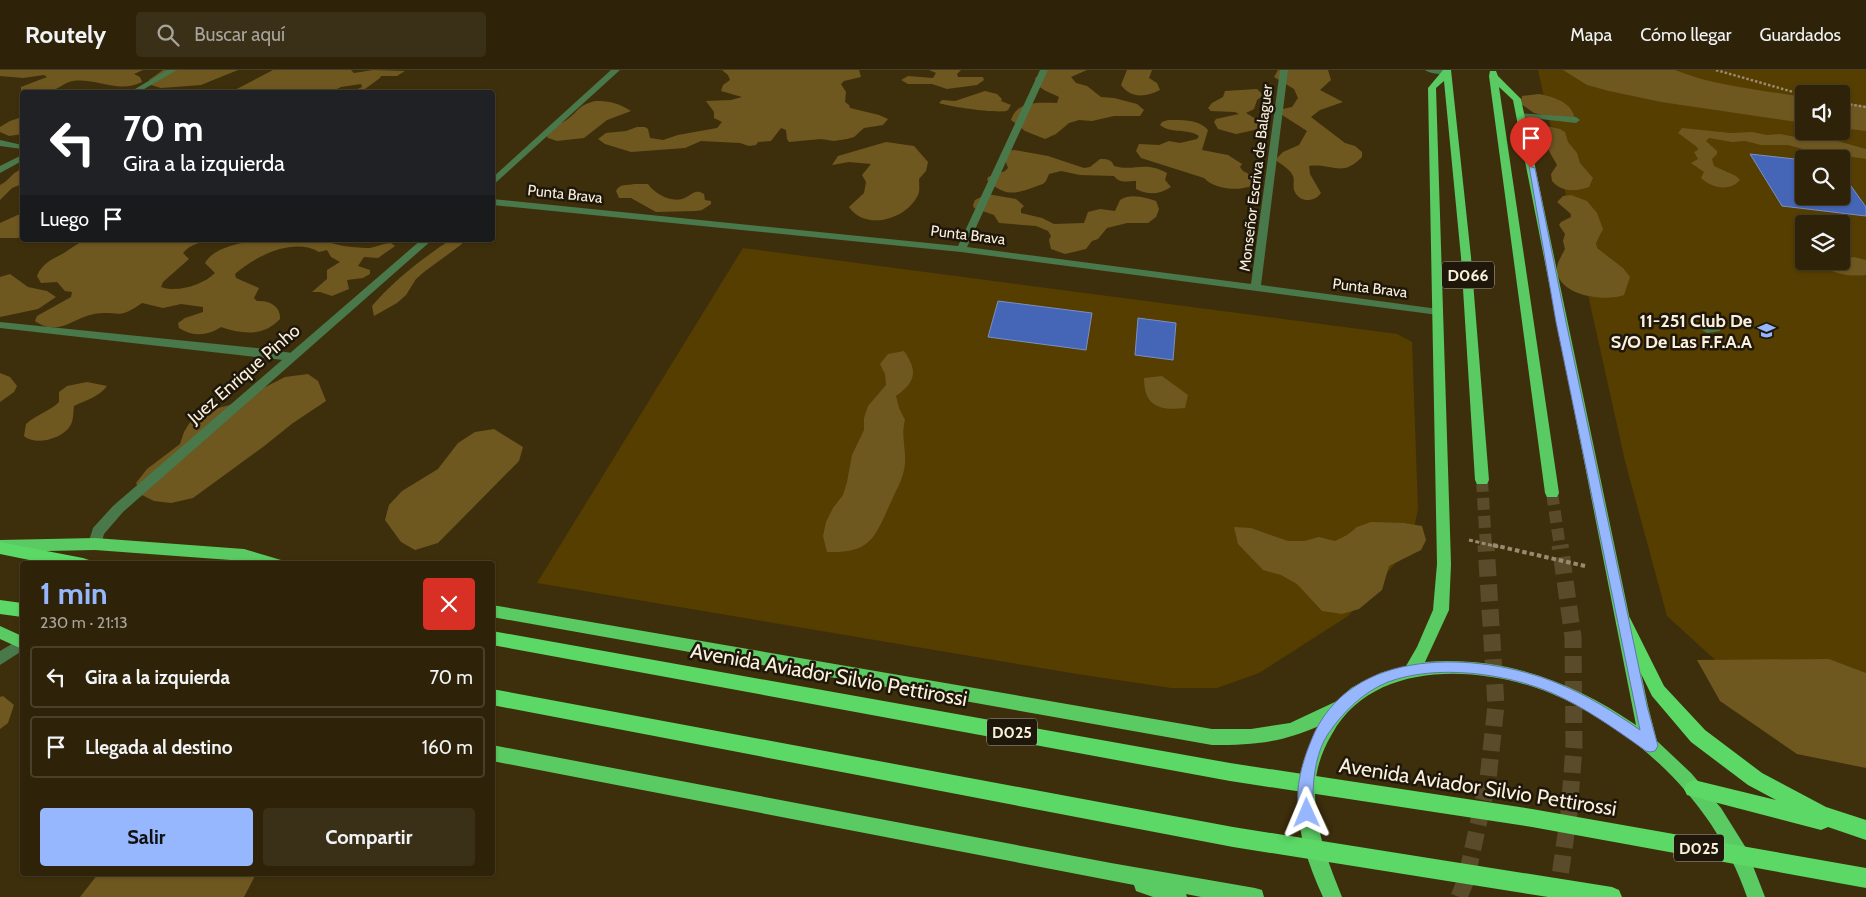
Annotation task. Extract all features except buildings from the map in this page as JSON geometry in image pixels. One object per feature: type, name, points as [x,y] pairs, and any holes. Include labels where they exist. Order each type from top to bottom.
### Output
[{"type":"highway","points":[[1412,670],[1424,650],[1441,610],[1444,564],[1432,88],[1447,71]]},
{"type":"highway","name":"D066","points":[[1447,71],[1466,257],[1482,480]]},
{"type":"highway","points":[[1493,73],[1517,99],[1521,115],[1563,330],[1640,706],[1650,746]]},
{"type":"highway","name":"D066","points":[[1493,73],[1552,493]]},
{"type":"highway","points":[[0,547],[95,544],[244,555],[265,561]]},
{"type":"highway","points":[[0,547],[68,561]]},
{"type":"highway","points":[[0,607],[20,610]]},
{"type":"highway","points":[[495,612],[1212,737],[1251,737],[1292,730],[1339,708]]},
{"type":"highway","points":[[1624,623],[1658,691],[1698,736],[1755,779],[1821,815],[1866,831]]},
{"type":"highway","points":[[0,632],[20,643]]},
{"type":"highway","name":"Avenida Aviador Silvio Pettirossi","points":[[495,639],[1230,772],[1532,818],[1866,878]]},
{"type":"highway","points":[[1333,897],[1320,871],[1308,831],[1306,795],[1310,762],[1321,732],[1339,708],[1359,691],[1384,678],[1412,670],[1456,666],[1504,673],[1554,688],[1603,713],[1650,746],[1694,788],[1726,829],[1749,875],[1756,897]]},
{"type":"highway","points":[[495,698],[1233,837],[1612,897]]},
{"type":"highway","points":[[495,754],[1111,872],[1254,897]]},
{"type":"highway","points":[[1694,788],[1866,831]]},
{"type":"highway","points":[[1111,872],[1178,897]]},
{"type":"street","points":[[138,90],[173,70]]},
{"type":"street","points":[[495,180],[616,70]]},
{"type":"street","points":[[961,249],[1044,70]]},
{"type":"street","name":"Monseñor Escriva de Balaguer","points":[[1255,289],[1284,70]]},
{"type":"street","points":[[1430,70],[1447,71]]},
{"type":"street","points":[[1521,115],[1576,120]]},
{"type":"street","points":[[0,143],[20,147]]},
{"type":"street","points":[[0,170],[20,159]]},
{"type":"street","name":"Punta Brava","points":[[495,202],[961,249],[1438,312]]},
{"type":"street","name":"Juez Enrique Pinho","points":[[95,544],[98,532],[118,508],[425,242]]},
{"type":"street","points":[[0,325],[292,357]]},
{"type":"street","points":[[1707,330],[1716,329],[1719,325]]},
{"type":"street","points":[[0,659],[20,645]]},
{"type":"path","points":[[1716,70],[1795,92]]},
{"type":"path","points":[[1850,104],[1866,107]]},
{"type":"path","points":[[1464,539],[1588,566]]},
{"type":"shaded area","points":[[0,70],[143,70],[134,74],[140,77],[142,82],[133,85],[116,86],[73,81],[54,90],[21,90],[21,87],[47,77],[44,75],[23,78],[0,76]]},
{"type":"shaded area","points":[[163,70],[238,70],[201,85],[161,88],[151,85],[149,80]]},
{"type":"shaded area","points":[[273,70],[351,70],[354,73],[373,70],[405,71],[397,76],[381,76],[364,90],[355,90],[362,87],[361,84],[341,87],[335,90],[235,90]]},
{"type":"shaded area","points":[[722,70],[859,70],[861,77],[844,81],[841,84],[846,92],[845,102],[850,108],[888,119],[883,125],[864,128],[854,137],[834,141],[821,139],[789,142],[786,130],[781,128],[771,141],[758,142],[756,145],[749,146],[740,143],[701,141],[685,148],[631,152],[605,144],[598,139],[606,133],[626,131],[637,127],[648,129],[650,138],[663,140],[678,135],[717,128],[722,122],[714,118],[714,112],[706,101],[731,100],[742,97],[721,91],[723,85],[730,80],[728,75]]},
{"type":"shaded area","points":[[929,70],[961,70],[957,74],[958,77],[983,77],[984,80],[977,85],[947,89],[932,84],[908,84],[901,80],[908,76],[933,78],[936,73]]},
{"type":"shaded area","points":[[1044,70],[1087,70],[1071,77],[1076,83],[1087,86],[1101,97],[1137,104],[1144,110],[1140,116],[1114,116],[1092,121],[1079,120],[1069,123],[1056,134],[1045,139],[1025,131],[1011,120],[1018,109],[1030,104],[1057,103],[1059,97],[1044,90],[1036,82],[1035,78],[1043,74]]},
{"type":"shaded area","points":[[1127,70],[1152,70],[1149,78],[1157,83],[1160,90],[1144,95],[1129,93],[1121,85]]},
{"type":"shaded area","points":[[1278,70],[1328,70],[1331,80],[1320,90],[1343,102],[1320,110],[1311,117],[1345,143],[1355,146],[1362,152],[1362,157],[1349,167],[1309,166],[1310,174],[1321,193],[1311,200],[1304,200],[1297,196],[1294,190],[1292,173],[1275,160],[1283,152],[1299,145],[1307,131],[1279,113],[1283,109],[1292,107],[1298,98],[1294,89],[1274,77]]},
{"type":"shaded area","points":[[1538,70],[1866,70],[1866,683],[1724,668],[1667,616],[1625,461]]},
{"type":"shaded area","points":[[1563,70],[1675,70],[1722,84],[1795,96],[1795,122],[1661,102],[1587,85]]},
{"type":"shaded area","points":[[1257,89],[1262,96],[1257,100],[1254,109],[1246,113],[1256,119],[1261,126],[1259,129],[1236,134],[1218,129],[1214,122],[1216,119],[1239,114],[1235,112],[1211,111],[1208,108],[1212,103],[1223,97],[1225,91]]},
{"type":"shaded area","points":[[985,91],[997,94],[1002,99],[1001,101],[1011,105],[1006,111],[1000,111],[939,103],[942,100],[955,101]]},
{"type":"shaded area","points":[[1539,94],[1562,101],[1570,108],[1575,119],[1569,122],[1534,113],[1521,104],[1522,96]]},
{"type":"shaded area","points":[[595,101],[614,103],[631,111],[607,120],[584,138],[557,141],[548,138],[545,132],[570,118],[584,105]]},
{"type":"shaded area","points":[[1850,103],[1866,106],[1866,131],[1850,129]]},
{"type":"shaded area","points":[[20,118],[20,134],[9,136],[0,132],[0,127]]},
{"type":"shaded area","points":[[1168,120],[1190,121],[1204,126],[1208,130],[1202,150],[1228,155],[1242,164],[1240,167],[1243,171],[1260,180],[1255,184],[1240,189],[1224,188],[1216,186],[1204,178],[1141,158],[1136,151],[1139,144],[1159,145],[1169,141],[1180,143],[1197,139],[1199,136],[1190,132],[1164,128],[1160,125]]},
{"type":"shaded area","points":[[1546,126],[1565,132],[1568,142],[1577,153],[1580,163],[1593,178],[1589,187],[1569,190],[1556,185],[1552,181],[1551,174],[1557,165],[1549,151],[1550,141],[1542,134],[1543,128]]},
{"type":"shaded area","points":[[1682,128],[1731,133],[1780,134],[1795,137],[1795,140],[1834,140],[1866,149],[1866,159],[1850,157],[1850,150],[1806,150],[1788,145],[1761,145],[1745,141],[1732,142],[1709,138],[1706,141],[1717,151],[1717,154],[1712,159],[1714,166],[1736,176],[1740,180],[1731,186],[1720,187],[1710,184],[1701,178],[1704,172],[1691,163],[1698,159],[1694,152],[1698,150],[1697,147],[1678,133]]},
{"type":"shaded area","points":[[886,142],[914,146],[928,162],[926,171],[919,179],[918,195],[904,211],[885,219],[865,219],[849,207],[864,193],[866,182],[862,175],[871,164],[849,162],[832,165],[838,156]]},
{"type":"shaded area","points":[[1014,150],[1048,156],[1084,168],[1090,167],[1100,159],[1112,162],[1114,166],[1128,168],[1152,167],[1167,173],[1165,180],[1171,187],[1158,193],[1150,193],[1136,189],[1136,181],[1119,180],[1114,176],[1080,175],[1061,171],[1049,174],[1043,184],[1020,192],[1008,192],[994,186],[987,180],[988,177],[1005,171],[1008,168],[1004,157],[1008,151]]},
{"type":"shaded area","points":[[20,170],[20,185],[12,188],[0,200],[0,185]]},
{"type":"shaded area","points":[[634,184],[648,184],[659,194],[677,200],[695,192],[701,192],[704,194],[705,200],[711,201],[711,204],[702,210],[696,211],[656,212],[631,198],[619,198],[616,191],[618,188]]},
{"type":"shaded area","points":[[987,194],[1016,199],[1024,206],[1021,209],[1021,213],[1042,218],[1054,224],[1084,223],[1088,212],[1100,209],[1115,211],[1120,200],[1133,196],[1156,201],[1159,209],[1156,217],[1148,223],[1127,223],[1107,228],[1086,249],[1065,254],[1051,249],[1049,240],[1051,236],[1048,231],[1036,226],[999,223],[994,215],[974,208],[975,200]]},
{"type":"shaded area","points":[[1571,195],[1587,201],[1597,213],[1603,229],[1596,243],[1597,248],[1623,268],[1630,277],[1624,295],[1605,298],[1583,294],[1564,285],[1559,277],[1557,267],[1565,249],[1563,241],[1565,234],[1559,225],[1571,217],[1571,214],[1557,202],[1563,196]]},
{"type":"shaded area","points":[[20,214],[20,237],[0,238],[0,223]]},
{"type":"shaded area","points":[[82,242],[202,242],[193,245],[183,253],[189,259],[163,282],[161,287],[167,289],[190,287],[204,281],[215,273],[205,263],[213,254],[240,243],[328,242],[342,246],[371,248],[391,243],[395,246],[378,258],[364,257],[358,266],[370,270],[370,274],[363,278],[347,280],[349,289],[332,296],[320,292],[312,292],[327,279],[327,270],[340,262],[331,257],[327,250],[319,252],[309,248],[298,247],[287,248],[264,255],[243,267],[235,274],[236,278],[259,288],[254,298],[257,301],[270,303],[276,307],[280,314],[280,319],[267,329],[259,331],[244,332],[221,327],[205,334],[195,334],[179,328],[178,323],[185,318],[203,312],[203,307],[181,304],[163,308],[142,303],[127,312],[94,314],[58,327],[43,325],[35,321],[37,316],[71,297],[72,292],[65,291],[57,282],[41,283],[37,276],[50,261]]},
{"type":"shaded area","points":[[447,242],[462,242],[416,279],[406,295],[397,303],[374,316],[372,306],[390,287],[419,262]]},
{"type":"shaded area","points":[[743,248],[1397,334],[1412,342],[1418,509],[1410,547],[1348,616],[1259,673],[1217,688],[1171,688],[1077,674],[537,583]]},
{"type":"shaded area","points":[[1850,258],[1866,260],[1866,275],[1854,276],[1830,270],[1850,270]]},
{"type":"shaded area","points":[[10,274],[28,287],[47,291],[56,297],[38,309],[0,317],[0,277]]},
{"type":"shaded area","points":[[904,351],[911,364],[913,376],[908,386],[896,396],[905,420],[903,433],[905,464],[902,478],[880,526],[869,541],[853,550],[827,552],[823,536],[826,522],[833,508],[843,495],[852,455],[864,430],[864,418],[868,406],[886,385],[885,374],[880,364],[888,354]]},
{"type":"shaded area","points":[[0,373],[10,377],[17,386],[14,392],[0,402]]},
{"type":"shaded area","points":[[308,374],[318,381],[326,401],[293,423],[263,447],[193,498],[171,503],[154,501],[142,495],[136,483],[147,469],[180,444],[184,432],[192,419],[210,410],[230,405],[285,377]]},
{"type":"shaded area","points":[[1162,376],[1188,395],[1185,408],[1168,409],[1155,405],[1150,401],[1144,378]]},
{"type":"shaded area","points":[[87,382],[107,386],[96,396],[74,406],[72,421],[66,431],[55,438],[41,441],[24,436],[26,424],[59,402],[59,392],[67,386]]},
{"type":"shaded area","points":[[494,429],[523,447],[519,461],[438,543],[415,550],[401,542],[385,520],[389,505],[402,491],[438,469],[458,443],[475,432]]},
{"type":"shaded area","points":[[1371,522],[1404,523],[1422,526],[1426,540],[1421,550],[1389,566],[1382,590],[1359,609],[1342,614],[1322,611],[1297,584],[1281,575],[1263,570],[1238,544],[1234,527],[1251,528],[1288,541],[1304,541],[1319,537],[1335,541],[1357,527]]},
{"type":"shaded area","points":[[1829,659],[1866,673],[1866,768],[1797,754],[1720,701],[1697,660]]},
{"type":"shaded area","points":[[3,696],[14,705],[8,723],[0,729],[0,697]]},
{"type":"shaded area","points":[[96,876],[255,876],[244,897],[80,897]]},
{"type":"water","points":[[1750,154],[1795,159],[1795,205],[1850,205],[1850,185],[1866,207],[1866,216],[1782,206]]},
{"type":"water","points":[[998,301],[1092,313],[1086,350],[988,337]]},
{"type":"water","points":[[1138,318],[1176,323],[1173,360],[1135,355]]},
{"type":"tunnel","points":[[1482,480],[1486,547]]},
{"type":"tunnel","points":[[1552,493],[1560,547]]},
{"type":"tunnel","points":[[1459,897],[1466,880],[1488,779],[1496,705],[1486,545]]},
{"type":"tunnel","points":[[1557,897],[1569,813],[1574,747],[1573,637],[1560,545]]},
{"type":"place","name":"11-251 Club De S/O De Las F.F.A.A","points":[[1766,331]]},
{"type":"route","points":[[1307,813],[1306,795],[1310,762],[1321,732],[1339,708],[1359,691],[1384,678],[1412,670],[1456,666],[1504,673],[1554,688],[1603,713],[1650,746],[1640,706],[1531,168]]}]
